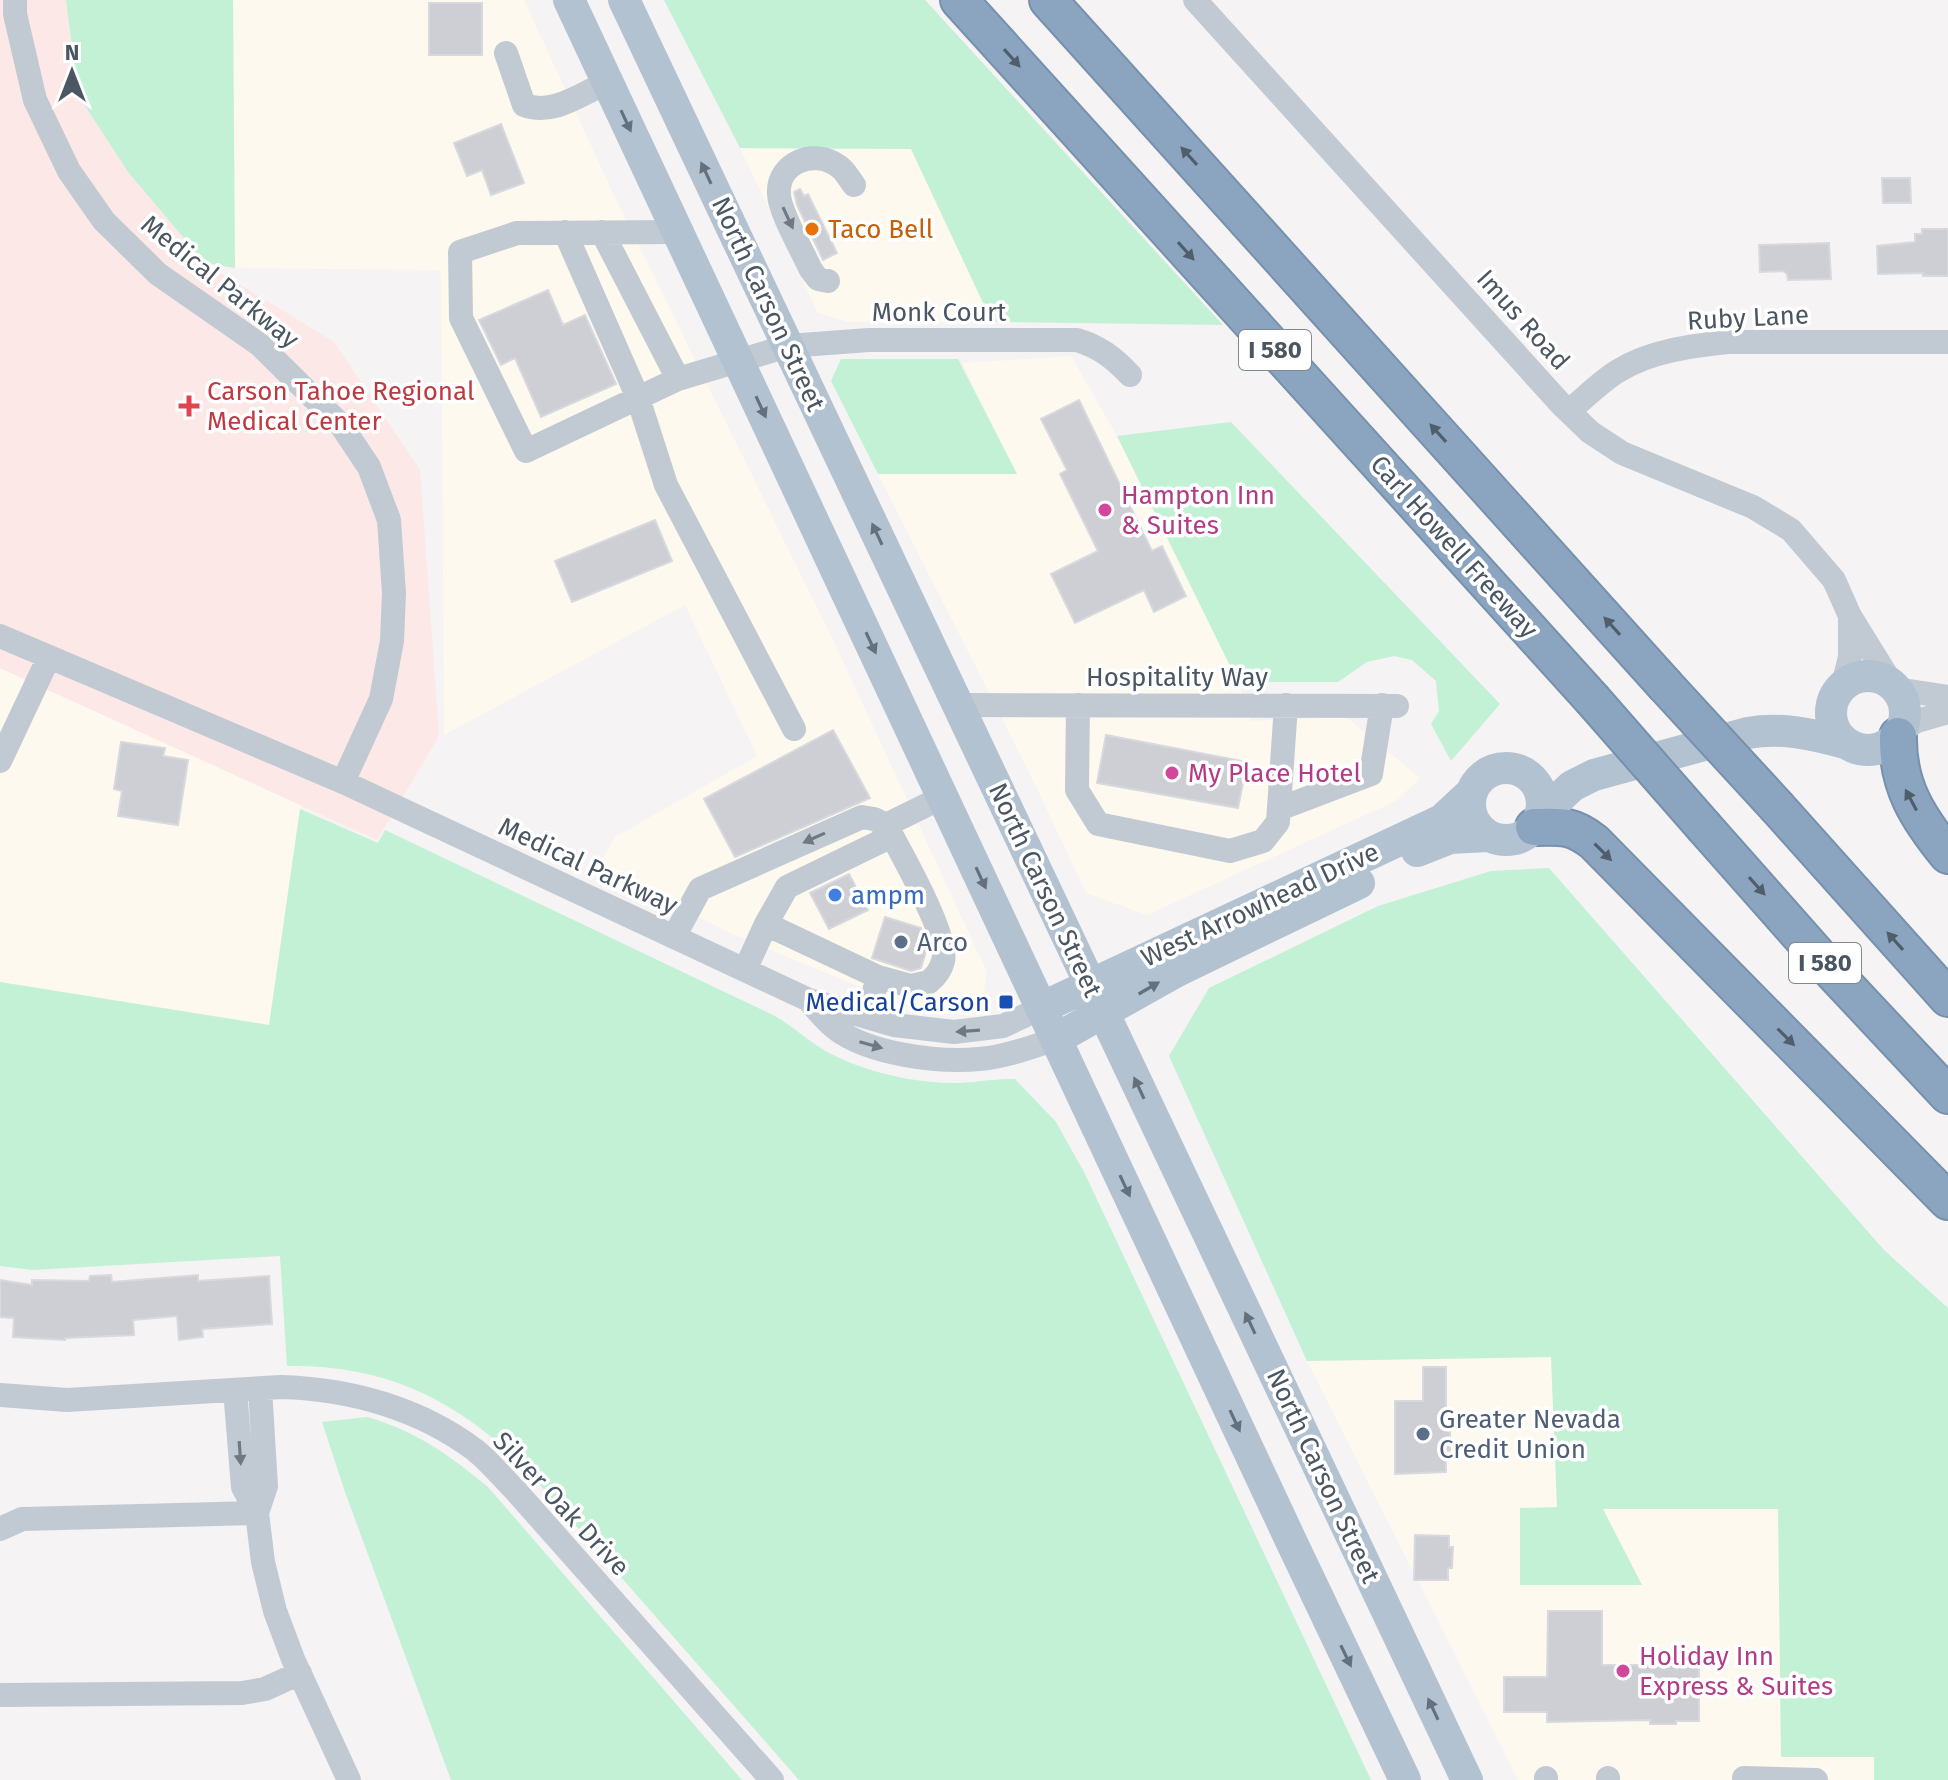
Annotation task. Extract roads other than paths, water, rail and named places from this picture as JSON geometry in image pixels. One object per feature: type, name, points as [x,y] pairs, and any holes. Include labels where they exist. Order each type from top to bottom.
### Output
[{"type":"highway","name":"Carl Howell Freeway","points":[[959,0],[1592,699],[1828,967],[1948,1095]]},
{"type":"highway","name":"I 580","points":[[1048,0],[1948,998]]},
{"type":"highway","points":[[1900,733],[1900,770],[1904,788],[1917,813],[1948,855]]},
{"type":"highway","points":[[1537,822],[1578,830],[1594,842],[1948,1201]]},
{"type":"main road","name":"North Carson Street","points":[[569,0],[1405,1780]]},
{"type":"main road","name":"North Carson Street","points":[[624,0],[1467,1780]]},
{"type":"main road","points":[[1537,822],[1541,798],[1535,784],[1525,774],[1511,768],[1492,771],[1481,777],[1471,793],[1470,810],[1475,822],[1488,836],[1516,839],[1537,822],[1572,786],[1594,775],[1685,748],[1770,729],[1859,677],[1876,677],[1894,686],[1906,710],[1900,733],[1894,741],[1877,750],[1860,750],[1800,732],[1770,729]]},
{"type":"main road","points":[[1840,689],[1834,698],[1831,719],[1836,733],[1845,743]]},
{"type":"main road","points":[[1525,774],[1594,775]]},
{"type":"main road","name":"West Arrowhead Drive","points":[[1056,1039],[1096,999],[1442,820],[1471,793]]},
{"type":"main road","name":"West Arrowhead Drive","points":[[1041,1008],[1096,999],[1177,971],[1307,909],[1420,850],[1450,838],[1488,836]]},
{"type":"street","name":"Medical Parkway","points":[[15,0],[15,14],[35,100],[69,171],[104,221],[158,274],[260,345],[341,425],[369,467],[389,520],[394,593],[392,641],[381,699],[343,782]]},
{"type":"street","name":"Imus Road","points":[[1195,0],[1590,432],[1622,453],[1753,507],[1791,530],[1834,580],[1850,616],[1894,686]]},
{"type":"street","points":[[506,53],[524,105],[537,110],[549,109],[608,82]]},
{"type":"street","points":[[828,281],[818,279],[811,270],[779,200],[780,181],[797,161],[816,158],[841,168],[854,185]]},
{"type":"street","points":[[678,232],[565,232],[638,398],[666,485],[794,729]]},
{"type":"street","name":"Monk Court","points":[[565,232],[517,233],[460,252],[461,318],[526,451],[678,379],[788,346],[856,340],[1077,340],[1095,345],[1130,375]]},
{"type":"street","points":[[602,232],[678,379]]},
{"type":"street","points":[[588,285],[622,271]]},
{"type":"street","name":"Ruby Lane","points":[[1569,411],[1618,371],[1656,354],[1692,346],[1727,342],[1948,342]]},
{"type":"street","name":"Imus Road","points":[[1840,689],[1850,657],[1850,616]]},
{"type":"street","name":"Medical Parkway","points":[[0,636],[343,782],[809,1000],[926,1030],[979,1031],[1003,1026],[1041,1008]]},
{"type":"street","points":[[0,761],[49,657]]},
{"type":"street","points":[[1894,686],[1948,697]]},
{"type":"street","name":"Hospitality Way","points":[[957,705],[1390,705],[1371,774],[1279,809]]},
{"type":"street","points":[[1078,705],[1077,790],[1098,824],[1230,851],[1263,841],[1278,822],[1286,705]]},
{"type":"street","points":[[1900,733],[1917,721],[1948,712]]},
{"type":"street","points":[[745,970],[787,887],[943,797]]},
{"type":"street","points":[[674,937],[700,889],[862,817],[874,819],[889,830],[931,913],[944,948],[944,961],[929,982],[911,986],[878,977],[766,924]]},
{"type":"street","points":[[867,1017],[878,977]]},
{"type":"street","name":"Medical Parkway","points":[[809,1000],[837,1030],[859,1042],[935,1059],[979,1059],[1056,1039]]},
{"type":"street","name":"Silver Oak Drive","points":[[0,1395],[67,1400],[311,1388],[347,1393],[390,1405],[435,1425],[476,1451],[515,1490],[772,1780]]},
{"type":"street","points":[[247,1389],[243,1487],[257,1513],[268,1587],[284,1635],[349,1780]]},
{"type":"street","points":[[4,1518],[257,1513]]},
{"type":"street","points":[[0,1695],[242,1693],[265,1689],[300,1673]]},
{"type":"street","points":[[1744,1778],[1816,1780]]},
{"type":"place","name":"Taco Bell","points":[[812,229]]},
{"type":"place","name":"Carson Tahoe Regional Medical Center","points":[[189,406]]},
{"type":"place","name":"Hampton Inn & Suites","points":[[1105,510]]},
{"type":"place","name":"My Place Hotel","points":[[1172,773]]},
{"type":"place","name":"ampm","points":[[835,895]]},
{"type":"place","name":"Arco","points":[[901,942]]},
{"type":"place","name":"Medical/Carson","points":[[1006,1002]]},
{"type":"place","name":"Greater Nevada Credit Union","points":[[1423,1434]]},
{"type":"place","name":"Holiday Inn Express & Suites","points":[[1623,1671]]}]
